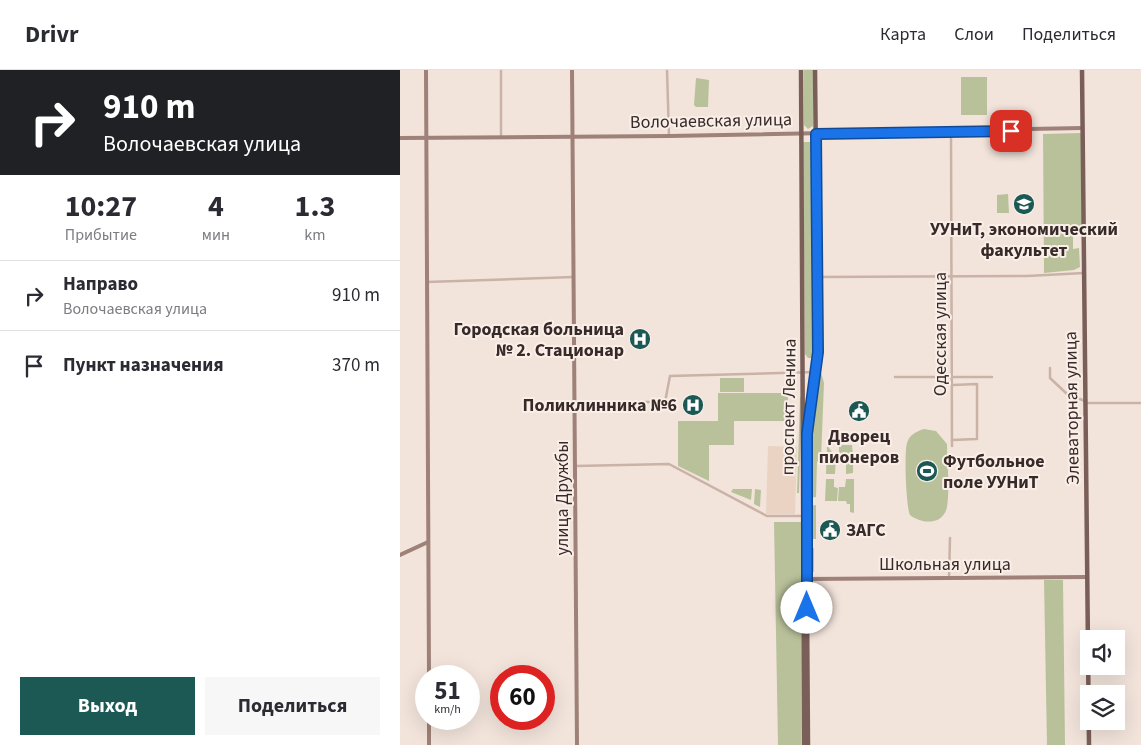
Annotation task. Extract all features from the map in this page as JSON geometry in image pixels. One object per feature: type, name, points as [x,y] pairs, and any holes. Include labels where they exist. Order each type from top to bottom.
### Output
[{"type":"main road","points":[[426,70],[429,665]]},
{"type":"main road","name":"улица Дружбы","points":[[572,70],[576,402],[577,745]]},
{"type":"main road","name":"проспект Ленина","points":[[801,70],[804,516],[808,745]]},
{"type":"main road","name":"проспект Ленина","points":[[804,516],[807,434],[816,372],[818,276],[815,70]]},
{"type":"main road","name":"Элеваторная улица","points":[[1082,70],[1089,745]]},
{"type":"main road","name":"Волочаевская улица","points":[[400,138],[816,134],[1082,128]]},
{"type":"main road","points":[[400,555],[428,542]]},
{"type":"main road","name":"Школьная улица","points":[[805,579],[949,576],[1087,577]]},
{"type":"main road","name":"проспект Ленина","points":[[804,745],[805,579]]},
{"type":"main road","points":[[428,730],[429,745]]},
{"type":"street","points":[[500,70],[501,137]]},
{"type":"street","points":[[667,70],[669,136]]},
{"type":"street","name":"Одесская улица","points":[[951,132],[953,276],[952,446]]},
{"type":"street","points":[[818,276],[1014,277],[1084,273]]},
{"type":"street","points":[[426,282],[573,277]]},
{"type":"street","points":[[1050,368],[1050,378],[1067,394],[1086,402],[1141,403]]},
{"type":"street","points":[[576,402],[665,402],[670,376],[816,372]]},
{"type":"street","points":[[896,377],[992,378]]},
{"type":"street","points":[[952,440],[977,439],[977,384],[953,385]]},
{"type":"street","points":[[576,466],[669,464],[767,516],[804,516]]},
{"type":"street","points":[[949,576],[950,538]]},
{"type":"green space","points":[[804,70],[813,70],[813,126],[808,129],[804,125]]},
{"type":"green space","points":[[961,77],[987,77],[987,115],[961,115]]},
{"type":"green space","points":[[696,78],[709,80],[708,107],[696,107],[694,105]]},
{"type":"green space","points":[[1081,133],[1082,233],[1073,233],[1073,249],[1079,248],[1080,267],[1074,270],[1044,273],[1043,134]]},
{"type":"green space","points":[[803,142],[813,142],[813,358],[808,358],[805,354]]},
{"type":"green space","points":[[1008,194],[1009,213],[997,213],[997,195]]},
{"type":"green space","points":[[819,365],[824,383],[821,459],[817,462],[816,497],[808,498],[813,401]]},
{"type":"green space","points":[[720,378],[744,378],[744,392],[720,392]]},
{"type":"green space","points":[[718,393],[788,393],[788,421],[734,421],[734,445],[709,445],[709,481],[678,466],[678,421],[718,421]]},
{"type":"green space","points":[[800,397],[802,397],[799,493],[797,493]]},
{"type":"green space","name":"Футбольное поле УУНиТ","points":[[924,429],[936,431],[947,444],[947,507],[941,518],[931,522],[920,520],[910,515],[907,492],[907,443],[914,434]]},
{"type":"green space","points":[[827,445],[836,458],[835,474],[826,474]]},
{"type":"green space","points":[[839,445],[852,445],[853,456],[845,464],[839,460]]},
{"type":"green space","points":[[853,458],[853,473],[846,474],[846,464]]},
{"type":"green space","points":[[826,479],[834,479],[834,487],[838,488],[837,501],[825,501]]},
{"type":"green space","points":[[846,479],[854,479],[854,513],[850,512],[850,504],[847,504],[846,501],[838,501],[839,487],[845,487]]},
{"type":"green space","points":[[733,489],[752,489],[751,500],[731,492]]},
{"type":"green space","points":[[755,489],[761,490],[760,507],[754,504]]},
{"type":"green space","points":[[816,505],[816,539],[808,539],[807,506]]},
{"type":"green space","points":[[774,522],[801,522],[801,745],[778,745]]},
{"type":"green space","points":[[807,548],[814,548],[814,572],[808,572]]},
{"type":"green space","points":[[1044,580],[1063,580],[1065,745],[1047,745]]},
{"type":"shaded area","points":[[768,446],[797,447],[795,514],[766,514]]},
{"type":"place","name":"УУНиТ, экономический факультет","points":[[1024,204]]},
{"type":"place","name":"Городская больница № 2. Стационар","points":[[640,339]]},
{"type":"place","name":"Поликлинника №6","points":[[693,405]]},
{"type":"place","name":"Дворец пионеров","points":[[859,411]]},
{"type":"place","name":"Футбольное поле УУНиТ","points":[[927,471]]},
{"type":"place","name":"ЗАГС","points":[[830,530]]},
{"type":"route","points":[[807,608],[807,434],[818,358],[816,134],[1011,131]]}]
